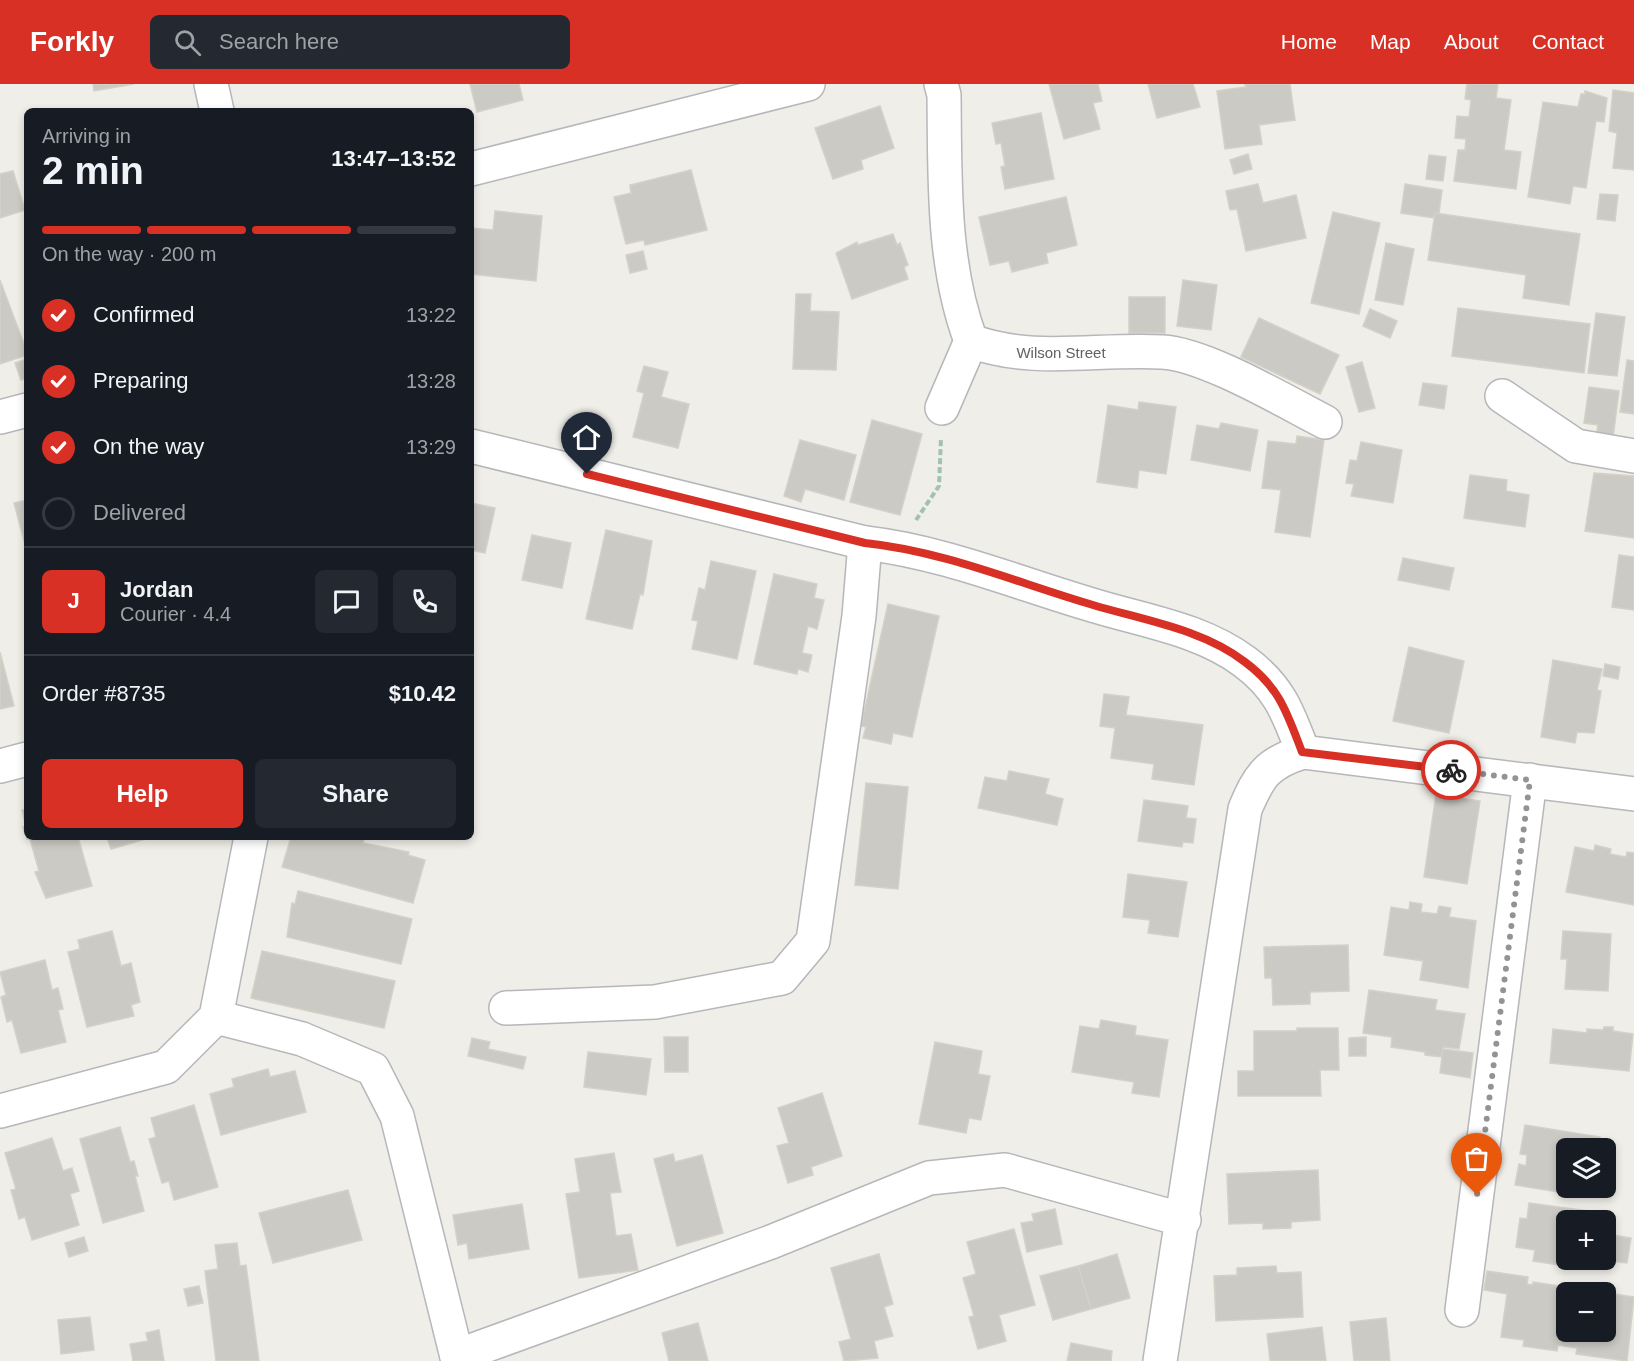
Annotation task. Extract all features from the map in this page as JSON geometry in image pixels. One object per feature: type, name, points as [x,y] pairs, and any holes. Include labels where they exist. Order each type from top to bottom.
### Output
[{"type":"street","points":[[211,84],[216,108]]},
{"type":"street","points":[[474,168],[808,84]]},
{"type":"street","points":[[941,84],[944,95],[945,203],[958,307],[971,341],[942,408]]},
{"type":"street","name":"Wilson Street","points":[[971,341],[994,350],[1025,354],[1164,352],[1197,359],[1325,422]]},
{"type":"street","points":[[1502,396],[1576,446],[1634,456]]},
{"type":"street","points":[[0,417],[24,411]]},
{"type":"street","points":[[474,447],[865,543],[907,548],[1094,606],[1188,632],[1245,661],[1282,699],[1302,752]]},
{"type":"street","points":[[506,1008],[655,1002],[782,978],[813,941],[859,616],[865,543]]},
{"type":"street","points":[[1160,1361],[1184,1220],[1245,809],[1257,780],[1278,760],[1302,752],[1634,794]]},
{"type":"street","points":[[0,766],[24,760]]},
{"type":"street","points":[[1462,1310],[1530,780]]},
{"type":"street","points":[[0,1111],[166,1067],[216,1017],[250,840]]},
{"type":"street","points":[[216,1017],[302,1039],[373,1069],[397,1116],[458,1358],[771,1242],[929,1178],[1005,1170],[1184,1220]]},
{"type":"path","points":[[907,548],[916,518],[939,486],[942,408]]},
{"type":"building","points":[[93,84],[134,84],[94,91]]},
{"type":"building","points":[[470,84],[519,84],[523,100],[477,112]]},
{"type":"building","points":[[1049,84],[1098,84],[1102,101],[1093,103],[1100,129],[1064,139]]},
{"type":"building","points":[[1148,84],[1193,84],[1200,107],[1157,118]]},
{"type":"building","points":[[1245,84],[1290,84],[1295,120],[1259,125],[1262,144],[1225,149],[1217,91],[1246,87]]},
{"type":"building","points":[[1467,84],[1498,84],[1496,98],[1511,100],[1504,150],[1521,152],[1516,189],[1454,181],[1458,150],[1465,150],[1466,139],[1455,138],[1457,116],[1469,117],[1471,100],[1465,99]]},
{"type":"building","points":[[1613,90],[1634,93],[1634,170],[1613,168],[1617,133],[1609,131]]},
{"type":"building","points":[[1585,91],[1607,98],[1604,122],[1596,121],[1586,188],[1573,186],[1570,204],[1528,197],[1543,102],[1578,107],[1581,94],[1585,94]]},
{"type":"building","points":[[880,106],[894,148],[861,160],[863,169],[833,179],[815,128]]},
{"type":"building","points":[[1041,113],[1054,179],[1005,189],[1001,167],[1005,166],[1001,143],[996,144],[992,123]]},
{"type":"building","points":[[1248,154],[1252,169],[1234,174],[1230,160]]},
{"type":"building","points":[[1429,155],[1446,157],[1443,181],[1426,179]]},
{"type":"building","points":[[691,170],[707,230],[645,245],[644,240],[626,244],[614,197],[631,193],[630,185]]},
{"type":"building","points":[[13,171],[24,210],[0,218],[0,174]]},
{"type":"building","points":[[1258,184],[1263,203],[1296,195],[1306,238],[1246,251],[1237,209],[1230,210],[1226,191]]},
{"type":"building","points":[[1405,184],[1442,190],[1439,213],[1435,213],[1434,218],[1401,213]]},
{"type":"building","points":[[1600,194],[1618,195],[1615,221],[1597,219]]},
{"type":"building","points":[[1066,197],[1077,245],[1046,253],[1048,263],[1012,272],[1009,261],[990,265],[979,217]]},
{"type":"building","points":[[495,211],[542,216],[536,281],[474,274],[474,228],[493,230]]},
{"type":"building","points":[[1333,212],[1380,223],[1359,314],[1311,303]]},
{"type":"building","points":[[1435,213],[1580,234],[1569,305],[1523,298],[1526,275],[1428,260]]},
{"type":"building","points":[[893,234],[897,245],[900,243],[908,265],[904,267],[908,279],[852,299],[836,253],[857,242],[858,245]]},
{"type":"building","points":[[1386,243],[1414,249],[1403,305],[1375,300]]},
{"type":"building","points":[[643,251],[647,269],[630,273],[626,255]]},
{"type":"building","points":[[0,280],[24,344],[24,356],[0,364]]},
{"type":"building","points":[[1183,280],[1217,285],[1211,330],[1177,326]]},
{"type":"building","points":[[796,294],[811,294],[810,311],[839,312],[836,370],[793,369]]},
{"type":"building","points":[[1129,297],[1165,297],[1165,333],[1129,333]]},
{"type":"building","points":[[1458,308],[1590,324],[1584,373],[1452,356]]},
{"type":"building","points":[[1370,309],[1397,321],[1390,338],[1363,326]]},
{"type":"building","points":[[1596,313],[1625,317],[1617,376],[1588,373]]},
{"type":"building","points":[[1259,318],[1339,355],[1320,394],[1241,357]]},
{"type":"building","points":[[24,360],[24,379],[21,380],[15,363]]},
{"type":"building","points":[[1627,360],[1634,361],[1634,414],[1620,412]]},
{"type":"building","points":[[1362,362],[1375,408],[1359,412],[1346,367]]},
{"type":"building","points":[[644,366],[668,372],[661,397],[689,404],[678,448],[633,437],[644,393],[637,391]]},
{"type":"building","points":[[1423,383],[1447,386],[1444,409],[1419,405]]},
{"type":"building","points":[[1589,387],[1619,391],[1613,438],[1596,436],[1598,425],[1584,423]]},
{"type":"building","points":[[1139,402],[1176,407],[1166,474],[1139,470],[1137,488],[1097,482],[1108,405],[1138,410]]},
{"type":"building","points":[[872,420],[922,434],[900,515],[850,502]]},
{"type":"building","points":[[1221,423],[1258,430],[1250,471],[1191,460],[1197,425],[1219,429]]},
{"type":"building","points":[[1297,436],[1324,440],[1310,537],[1275,532],[1281,490],[1262,488],[1268,441],[1296,444]]},
{"type":"building","points":[[800,440],[856,455],[844,500],[805,489],[801,502],[784,496]]},
{"type":"building","points":[[1361,442],[1402,450],[1393,503],[1351,496],[1354,484],[1346,483],[1350,460],[1357,461]]},
{"type":"building","points":[[1594,473],[1634,476],[1634,538],[1585,531]]},
{"type":"building","points":[[1470,475],[1507,480],[1506,491],[1529,495],[1525,527],[1464,518]]},
{"type":"building","points":[[24,501],[24,541],[14,503]]},
{"type":"building","points":[[474,504],[495,508],[485,553],[474,551]]},
{"type":"building","points":[[606,530],[652,541],[643,595],[640,594],[632,629],[586,619]]},
{"type":"building","points":[[532,535],[571,543],[562,588],[522,580]]},
{"type":"building","points":[[1619,555],[1634,557],[1634,610],[1612,607]]},
{"type":"building","points":[[1403,558],[1454,568],[1449,590],[1398,580]]},
{"type":"building","points":[[711,561],[756,571],[737,659],[692,649],[698,621],[692,620],[699,588],[705,590]]},
{"type":"building","points":[[774,574],[817,584],[814,598],[824,600],[817,629],[808,626],[802,653],[812,655],[808,672],[798,669],[797,674],[754,664]]},
{"type":"building","points":[[888,604],[939,616],[912,737],[893,733],[891,744],[863,738],[866,727],[861,726]]},
{"type":"building","points":[[1409,647],[1464,661],[1449,733],[1393,721]]},
{"type":"building","points":[[0,652],[14,706],[0,709]]},
{"type":"building","points":[[1553,660],[1602,669],[1597,690],[1601,691],[1594,733],[1577,732],[1575,743],[1541,737]]},
{"type":"building","points":[[1605,664],[1620,667],[1618,679],[1603,676]]},
{"type":"building","points":[[1104,694],[1129,697],[1126,715],[1203,725],[1194,785],[1152,779],[1154,764],[1111,758],[1115,728],[1100,726]]},
{"type":"building","points":[[1009,771],[1049,779],[1045,794],[1063,799],[1057,825],[978,808],[985,777],[1007,781]]},
{"type":"building","points":[[866,783],[908,787],[898,889],[855,885]]},
{"type":"building","points":[[1436,794],[1480,801],[1467,884],[1424,877]]},
{"type":"building","points":[[1144,800],[1188,806],[1186,818],[1196,819],[1193,843],[1183,842],[1182,847],[1138,841]]},
{"type":"building","points":[[30,840],[79,840],[92,886],[46,898],[35,872],[39,871]]},
{"type":"building","points":[[108,840],[142,840],[111,849]]},
{"type":"building","points":[[290,840],[364,840],[363,843],[409,852],[408,855],[425,860],[413,903],[282,867]]},
{"type":"building","points":[[1595,845],[1611,849],[1610,854],[1626,857],[1627,852],[1634,853],[1634,905],[1566,892],[1575,847],[1594,851]]},
{"type":"building","points":[[1128,874],[1187,882],[1178,937],[1148,933],[1150,920],[1123,917]]},
{"type":"building","points":[[298,891],[412,919],[401,964],[287,937],[292,903],[295,904]]},
{"type":"building","points":[[1410,902],[1422,904],[1421,912],[1437,914],[1439,906],[1451,908],[1449,917],[1476,921],[1468,988],[1420,980],[1423,961],[1384,955],[1391,907],[1409,910]]},
{"type":"building","points":[[112,931],[121,966],[131,963],[140,1002],[131,1005],[134,1016],[87,1027],[68,952],[80,949],[78,940]]},
{"type":"building","points":[[1563,931],[1611,934],[1608,991],[1565,989],[1567,959],[1561,959]]},
{"type":"building","points":[[1348,945],[1349,991],[1310,992],[1310,1004],[1273,1005],[1272,978],[1265,978],[1264,947]]},
{"type":"building","points":[[262,951],[395,981],[384,1028],[251,998]]},
{"type":"building","points":[[45,960],[52,990],[58,988],[63,1009],[58,1010],[66,1042],[21,1053],[12,1020],[7,1022],[1,997],[6,995],[0,972]]},
{"type":"building","points":[[1369,990],[1437,1000],[1435,1010],[1465,1014],[1459,1049],[1443,1047],[1442,1057],[1425,1055],[1425,1052],[1391,1047],[1392,1037],[1363,1033]]},
{"type":"building","points":[[1101,1020],[1136,1026],[1135,1035],[1168,1040],[1159,1097],[1132,1093],[1134,1082],[1072,1072],[1080,1026],[1099,1029]]},
{"type":"building","points":[[1604,1027],[1613,1027],[1613,1031],[1633,1034],[1629,1071],[1550,1063],[1553,1029],[1587,1033],[1587,1029],[1603,1030]]},
{"type":"building","points":[[1297,1028],[1338,1028],[1339,1070],[1320,1070],[1321,1096],[1238,1096],[1238,1071],[1254,1071],[1254,1031],[1297,1031]]},
{"type":"building","points":[[664,1037],[688,1037],[688,1072],[665,1072]]},
{"type":"building","points":[[1366,1037],[1366,1056],[1349,1056],[1349,1038]]},
{"type":"building","points":[[472,1038],[490,1042],[488,1049],[526,1057],[523,1069],[468,1056]]},
{"type":"building","points":[[935,1042],[982,1051],[978,1074],[990,1076],[981,1120],[969,1118],[966,1133],[919,1124]]},
{"type":"building","points":[[1443,1049],[1473,1053],[1470,1078],[1440,1073]]},
{"type":"building","points":[[588,1052],[651,1059],[646,1095],[584,1087]]},
{"type":"building","points":[[268,1069],[270,1077],[295,1071],[306,1112],[221,1135],[210,1094],[234,1087],[232,1079]]},
{"type":"building","points":[[822,1093],[842,1156],[811,1167],[813,1175],[788,1183],[777,1146],[789,1143],[778,1108]]},
{"type":"building","points":[[194,1105],[218,1187],[174,1200],[169,1181],[162,1183],[149,1139],[156,1137],[151,1118]]},
{"type":"building","points":[[1525,1125],[1600,1137],[1556,1138],[1556,1192],[1515,1185],[1519,1164],[1526,1166],[1527,1155],[1520,1154]]},
{"type":"building","points":[[120,1127],[130,1162],[134,1161],[138,1176],[135,1176],[144,1211],[103,1223],[80,1139]]},
{"type":"building","points":[[52,1138],[63,1171],[72,1168],[79,1191],[70,1194],[79,1225],[32,1240],[25,1217],[19,1219],[11,1190],[16,1189],[5,1153]]},
{"type":"building","points":[[614,1153],[621,1192],[610,1193],[616,1236],[631,1234],[638,1270],[579,1278],[566,1194],[580,1192],[575,1159]]},
{"type":"building","points":[[673,1154],[675,1162],[702,1155],[723,1233],[677,1246],[654,1159]]},
{"type":"building","points":[[1318,1170],[1320,1220],[1291,1222],[1291,1228],[1263,1229],[1263,1223],[1229,1224],[1227,1174]]},
{"type":"building","points":[[348,1190],[362,1240],[273,1263],[259,1213]]},
{"type":"building","points":[[1529,1203],[1581,1210],[1556,1210],[1556,1264],[1533,1261],[1535,1250],[1516,1247],[1520,1218],[1527,1219]]},
{"type":"building","points":[[522,1204],[529,1249],[469,1259],[467,1243],[458,1245],[453,1215]]},
{"type":"building","points":[[1055,1209],[1062,1244],[1027,1252],[1021,1223],[1034,1221],[1032,1214]]},
{"type":"building","points":[[1014,1229],[1035,1305],[999,1315],[1006,1341],[978,1349],[969,1317],[974,1316],[963,1278],[976,1274],[967,1242]]},
{"type":"building","points":[[1616,1236],[1631,1238],[1627,1263],[1616,1262]]},
{"type":"building","points":[[84,1237],[88,1251],[69,1257],[65,1243]]},
{"type":"building","points":[[237,1243],[240,1266],[246,1265],[259,1361],[216,1361],[205,1271],[218,1269],[215,1245]]},
{"type":"building","points":[[879,1254],[893,1304],[884,1307],[893,1336],[874,1341],[878,1358],[844,1361],[839,1342],[851,1339],[831,1268]]},
{"type":"building","points":[[1117,1254],[1130,1298],[1091,1309],[1078,1266]]},
{"type":"building","points":[[1078,1266],[1091,1309],[1053,1320],[1040,1276]]},
{"type":"building","points":[[1276,1266],[1277,1273],[1301,1272],[1303,1317],[1216,1321],[1214,1276],[1237,1275],[1237,1268]]},
{"type":"building","points":[[1487,1271],[1528,1277],[1527,1284],[1533,1285],[1533,1282],[1556,1285],[1556,1342],[1616,1342],[1616,1294],[1634,1297],[1627,1361],[1576,1354],[1577,1348],[1558,1345],[1557,1351],[1523,1346],[1524,1340],[1501,1337],[1507,1294],[1484,1290]]},
{"type":"building","points":[[199,1286],[203,1303],[188,1306],[184,1289]]},
{"type":"building","points":[[90,1317],[94,1350],[61,1354],[58,1320]]},
{"type":"building","points":[[1386,1318],[1390,1361],[1354,1361],[1350,1322]]},
{"type":"building","points":[[698,1323],[708,1361],[669,1361],[662,1333]]},
{"type":"building","points":[[1322,1327],[1326,1361],[1270,1361],[1267,1334]]},
{"type":"building","points":[[159,1330],[164,1361],[133,1361],[130,1344],[148,1341],[146,1333]]},
{"type":"building","points":[[1071,1343],[1112,1351],[1111,1361],[1067,1361]]},
{"type":"way so far","points":[[1451,770],[1530,780],[1477,1195]]},
{"type":"route","points":[[587,474],[865,543],[907,548],[1094,606],[1188,632],[1245,661],[1282,699],[1302,752],[1451,770]]}]
